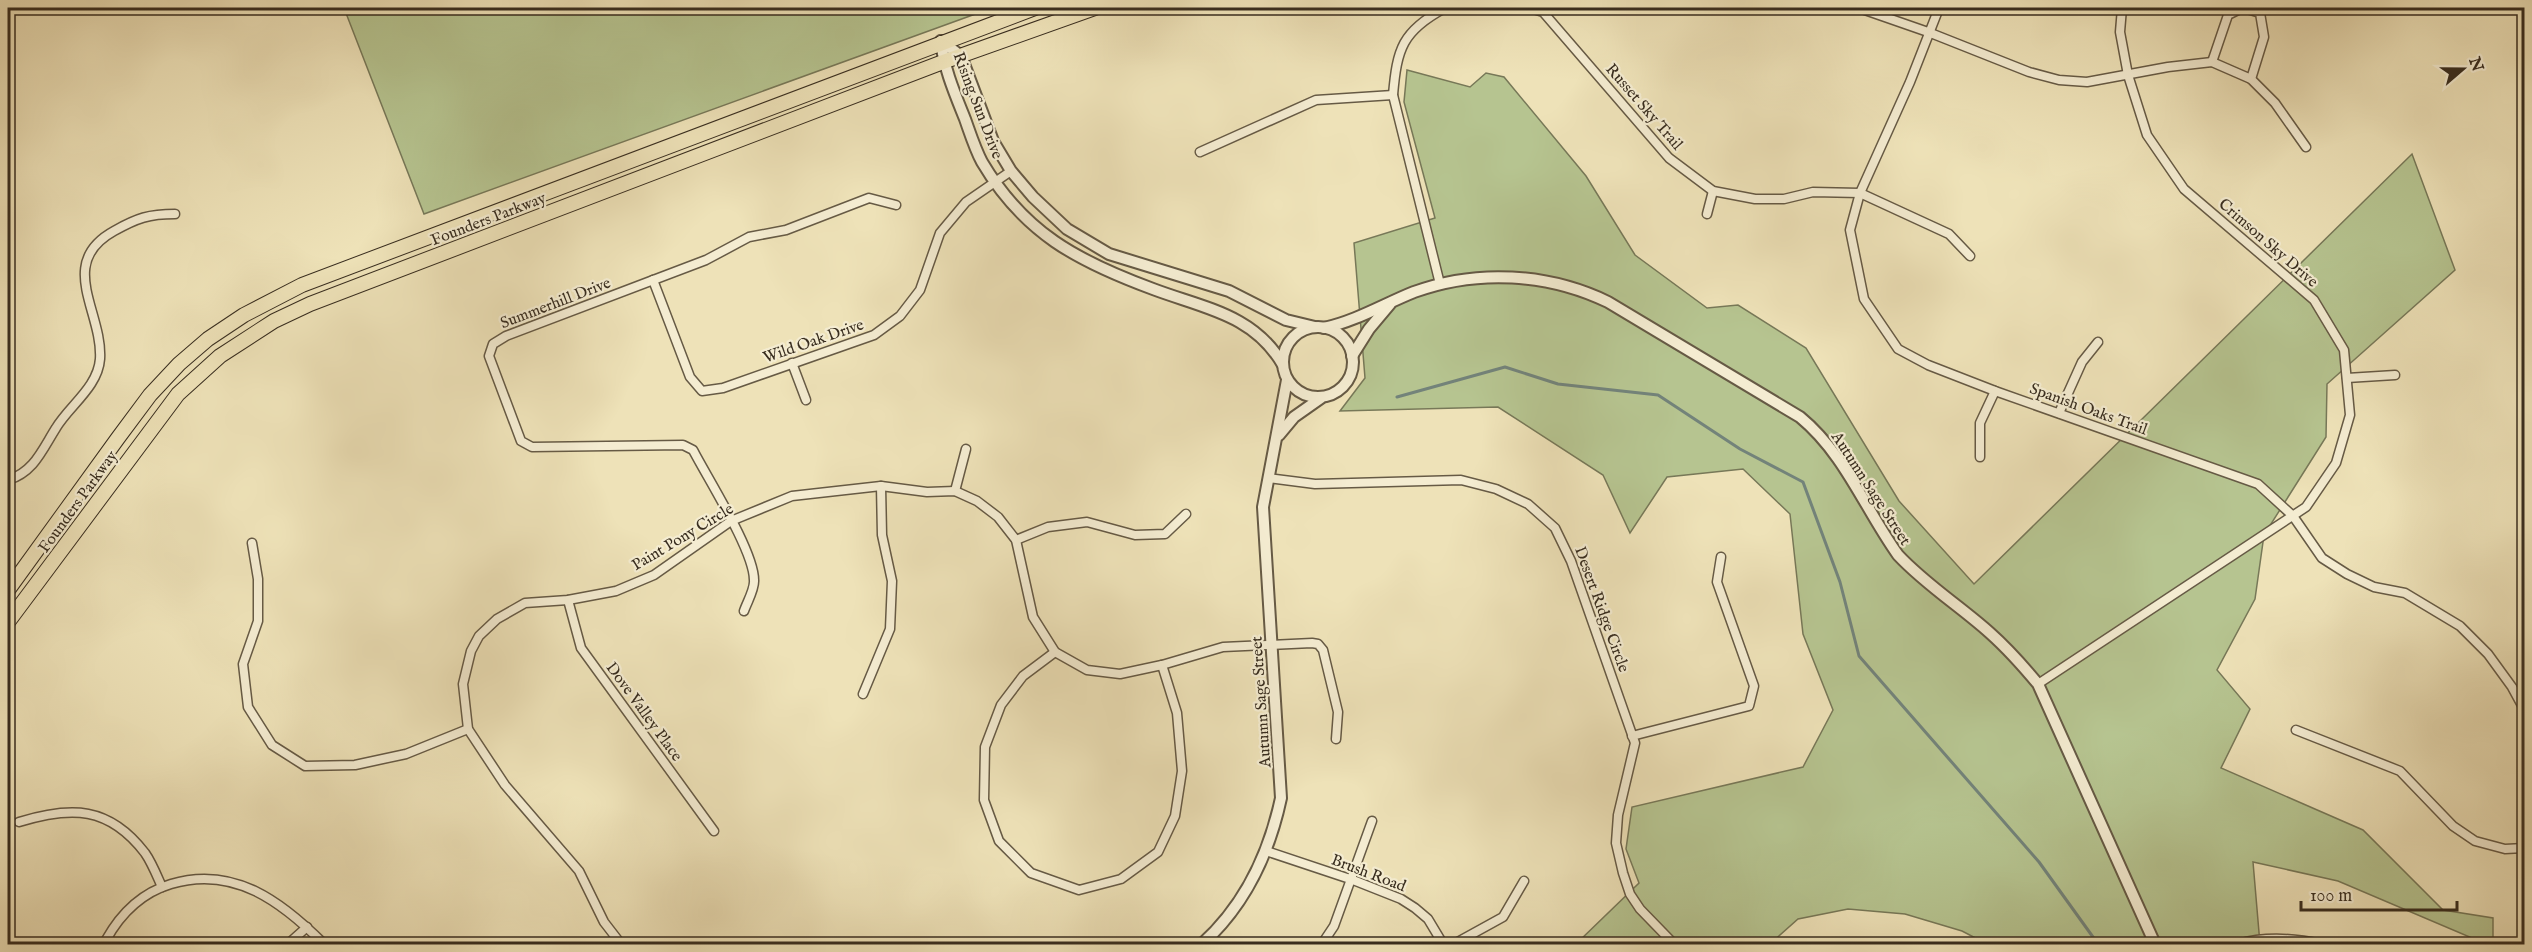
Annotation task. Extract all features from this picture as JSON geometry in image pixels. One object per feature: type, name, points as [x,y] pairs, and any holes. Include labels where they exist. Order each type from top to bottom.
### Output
[{"type":"highway","name":"Founders Parkway","points":[[8,590],[111,447],[163,380],[193,351],[244,315],[284,293],[324,277],[941,41],[1035,8]]},
{"type":"highway","name":"Founders Parkway","points":[[8,622],[166,408],[206,366],[254,332],[310,304],[943,62],[1095,8]]},
{"type":"street","points":[[1440,284],[1393,95],[1395,64],[1406,37],[1429,16],[1444,8]]},
{"type":"street","name":"Russet Sky Trail","points":[[1530,8],[1543,12],[1669,158],[1713,191],[1755,199],[1784,199],[1813,192],[1860,193]]},
{"type":"street","points":[[1858,8],[1928,32],[2029,72],[2059,80],[2087,82],[2168,67],[2212,62],[2251,79],[2275,103],[2306,147]]},
{"type":"street","name":"Spanish Oaks Trail","points":[[1939,8],[1910,82],[1860,193],[1850,230],[1864,299],[1898,349],[1928,365],[1995,391],[2258,484],[2293,516],[2322,558],[2374,587],[2405,593],[2460,626],[2488,654],[2512,687],[2524,709]]},
{"type":"street","name":"Crimson Sky Drive","points":[[2038,684],[2306,507],[2336,463],[2350,415],[2344,350],[2313,300],[2184,189],[2147,135],[2127,75],[2120,32],[2122,8]]},
{"type":"street","points":[[2212,62],[2228,15],[2243,8],[2260,14],[2264,37],[2251,79]]},
{"type":"street","name":"Rising Sun Drive","points":[[941,41],[961,56],[993,141],[1011,171],[1033,197],[1067,229],[1109,254],[1229,291],[1286,320],[1319,328]]},
{"type":"street","name":"Rising Sun Drive","points":[[941,41],[943,62],[981,159],[1006,199],[1043,235],[1094,266],[1155,290],[1218,310],[1246,325],[1268,342],[1283,365]]},
{"type":"street","points":[[1200,152],[1316,100],[1393,95]]},
{"type":"street","name":"Wild Oak Drive","points":[[653,280],[690,377],[702,391],[723,388],[874,335],[900,316],[920,290],[940,233],[966,202],[1011,171]]},
{"type":"street","points":[[1707,214],[1713,191]]},
{"type":"street","points":[[1860,193],[1949,234],[1970,256]]},
{"type":"street","name":"Summerhill Drive","points":[[744,611],[755,582],[745,549],[693,450],[683,445],[532,447],[521,441],[489,356],[493,344],[506,336],[706,260],[749,237],[786,230],[869,198],[896,205]]},
{"type":"street","points":[[8,480],[18,477],[34,465],[58,425],[96,373],[100,360],[99,340],[85,284],[84,268],[89,252],[105,236],[135,219],[152,214],[175,214]]},
{"type":"street","name":"Autumn Sage Street","points":[[1319,328],[1346,322],[1440,284],[1492,277],[1527,278],[1587,292],[1608,302],[1800,417],[1814,428],[1837,456],[1898,555],[1926,582],[1989,632],[2038,684],[2155,945]]},
{"type":"street","points":[[1352,356],[1360,342],[1392,302]]},
{"type":"street","points":[[1319,328],[1343,338],[1352,356],[1353,368],[1349,379],[1342,388],[1321,397],[1302,394],[1287,380],[1283,365],[1283,356],[1291,340],[1298,333],[1319,328]]},
{"type":"street","points":[[2059,413],[2082,362],[2098,342]]},
{"type":"street","points":[[792,363],[806,400]]},
{"type":"street","points":[[2347,378],[2395,375]]},
{"type":"street","name":"Autumn Sage Street","points":[[1202,945],[1222,927],[1235,909],[1266,851],[1281,798],[1263,507],[1287,380]]},
{"type":"street","points":[[1980,457],[1980,423],[1995,391]]},
{"type":"street","name":"Autumn Sage Street","points":[[1277,437],[1294,417],[1321,397]]},
{"type":"street","points":[[955,491],[966,449]]},
{"type":"street","name":"Desert Ridge Circle","points":[[1268,478],[1315,484],[1461,480],[1496,489],[1528,504],[1555,528],[1571,561],[1635,743],[1618,815],[1616,843],[1630,894],[1640,909],[1674,945]]},
{"type":"street","points":[[863,694],[890,629],[892,581],[882,536],[881,486]]},
{"type":"street","name":"Paint Pony Circle","points":[[621,945],[604,922],[579,871],[505,785],[468,729],[463,684],[471,651],[479,636],[497,619],[525,603],[568,600],[616,591],[654,575],[731,521],[792,496],[881,486],[927,492],[955,491],[977,501],[998,517],[1016,540],[1033,617],[1055,652],[1087,670],[1120,674],[1162,665],[1224,647],[1318,644],[1323,650],[1338,712],[1335,740]]},
{"type":"street","points":[[1016,540],[1048,527],[1088,522],[1135,535],[1166,534],[1186,514]]},
{"type":"street","points":[[252,543],[258,579],[258,621],[243,664],[248,707],[272,746],[305,766],[355,765],[406,754],[468,729]]},
{"type":"street","points":[[1632,736],[1749,706],[1754,686],[1717,582],[1720,557]]},
{"type":"street","name":"Dove Valley Place","points":[[568,600],[580,648],[714,831]]},
{"type":"street","points":[[1055,652],[1023,676],[1001,705],[985,747],[984,800],[999,841],[1030,873],[1079,890],[1121,879],[1158,852],[1174,816],[1182,771],[1177,713],[1162,665]]},
{"type":"street","points":[[2296,730],[2400,771],[2453,826],[2475,841],[2505,849],[2524,848]]},
{"type":"street","points":[[19,822],[48,813],[72,811],[97,816],[125,831],[146,855],[162,887]]},
{"type":"street","points":[[1322,945],[1334,926],[1353,880],[1372,821]]},
{"type":"street","name":"Brush Road","points":[[1266,851],[1353,880],[1415,908],[1428,919],[1443,945]]},
{"type":"street","points":[[105,943],[128,909],[144,896],[162,887],[197,879],[230,882],[272,900],[307,927],[324,945]]},
{"type":"street","points":[[1454,945],[1503,917],[1524,881]]},
{"type":"street","points":[[288,945],[307,927]]},
{"type":"street","points":[[2238,945],[2250,940],[2295,939],[2322,945]]},
{"type":"green space","points":[[344,8],[992,8],[424,214]]},
{"type":"green space","points":[[1407,70],[1470,87],[1486,73],[1504,77],[1586,176],[1635,255],[1707,308],[1738,305],[1806,348],[1899,501],[1974,584],[2412,154],[2455,270],[2327,384],[2326,437],[2264,535],[2255,599],[2217,670],[2250,709],[2221,768],[2363,830],[2443,910],[2493,918],[2493,944],[2486,944],[2338,881],[2253,862],[2260,944],[1987,944],[1962,931],[1905,914],[1848,909],[1798,919],[1770,944],[1576,944],[1639,883],[1626,849],[1632,807],[1803,767],[1833,710],[1803,634],[1790,514],[1743,469],[1667,477],[1630,533],[1603,475],[1498,407],[1340,411],[1365,378],[1354,243],[1435,218],[1404,102]]},
{"type":"waterway","points":[[1397,397],[1505,367],[1558,384],[1658,395],[1740,449],[1803,482],[1840,582],[1859,656],[2039,862],[2098,944]]}]
